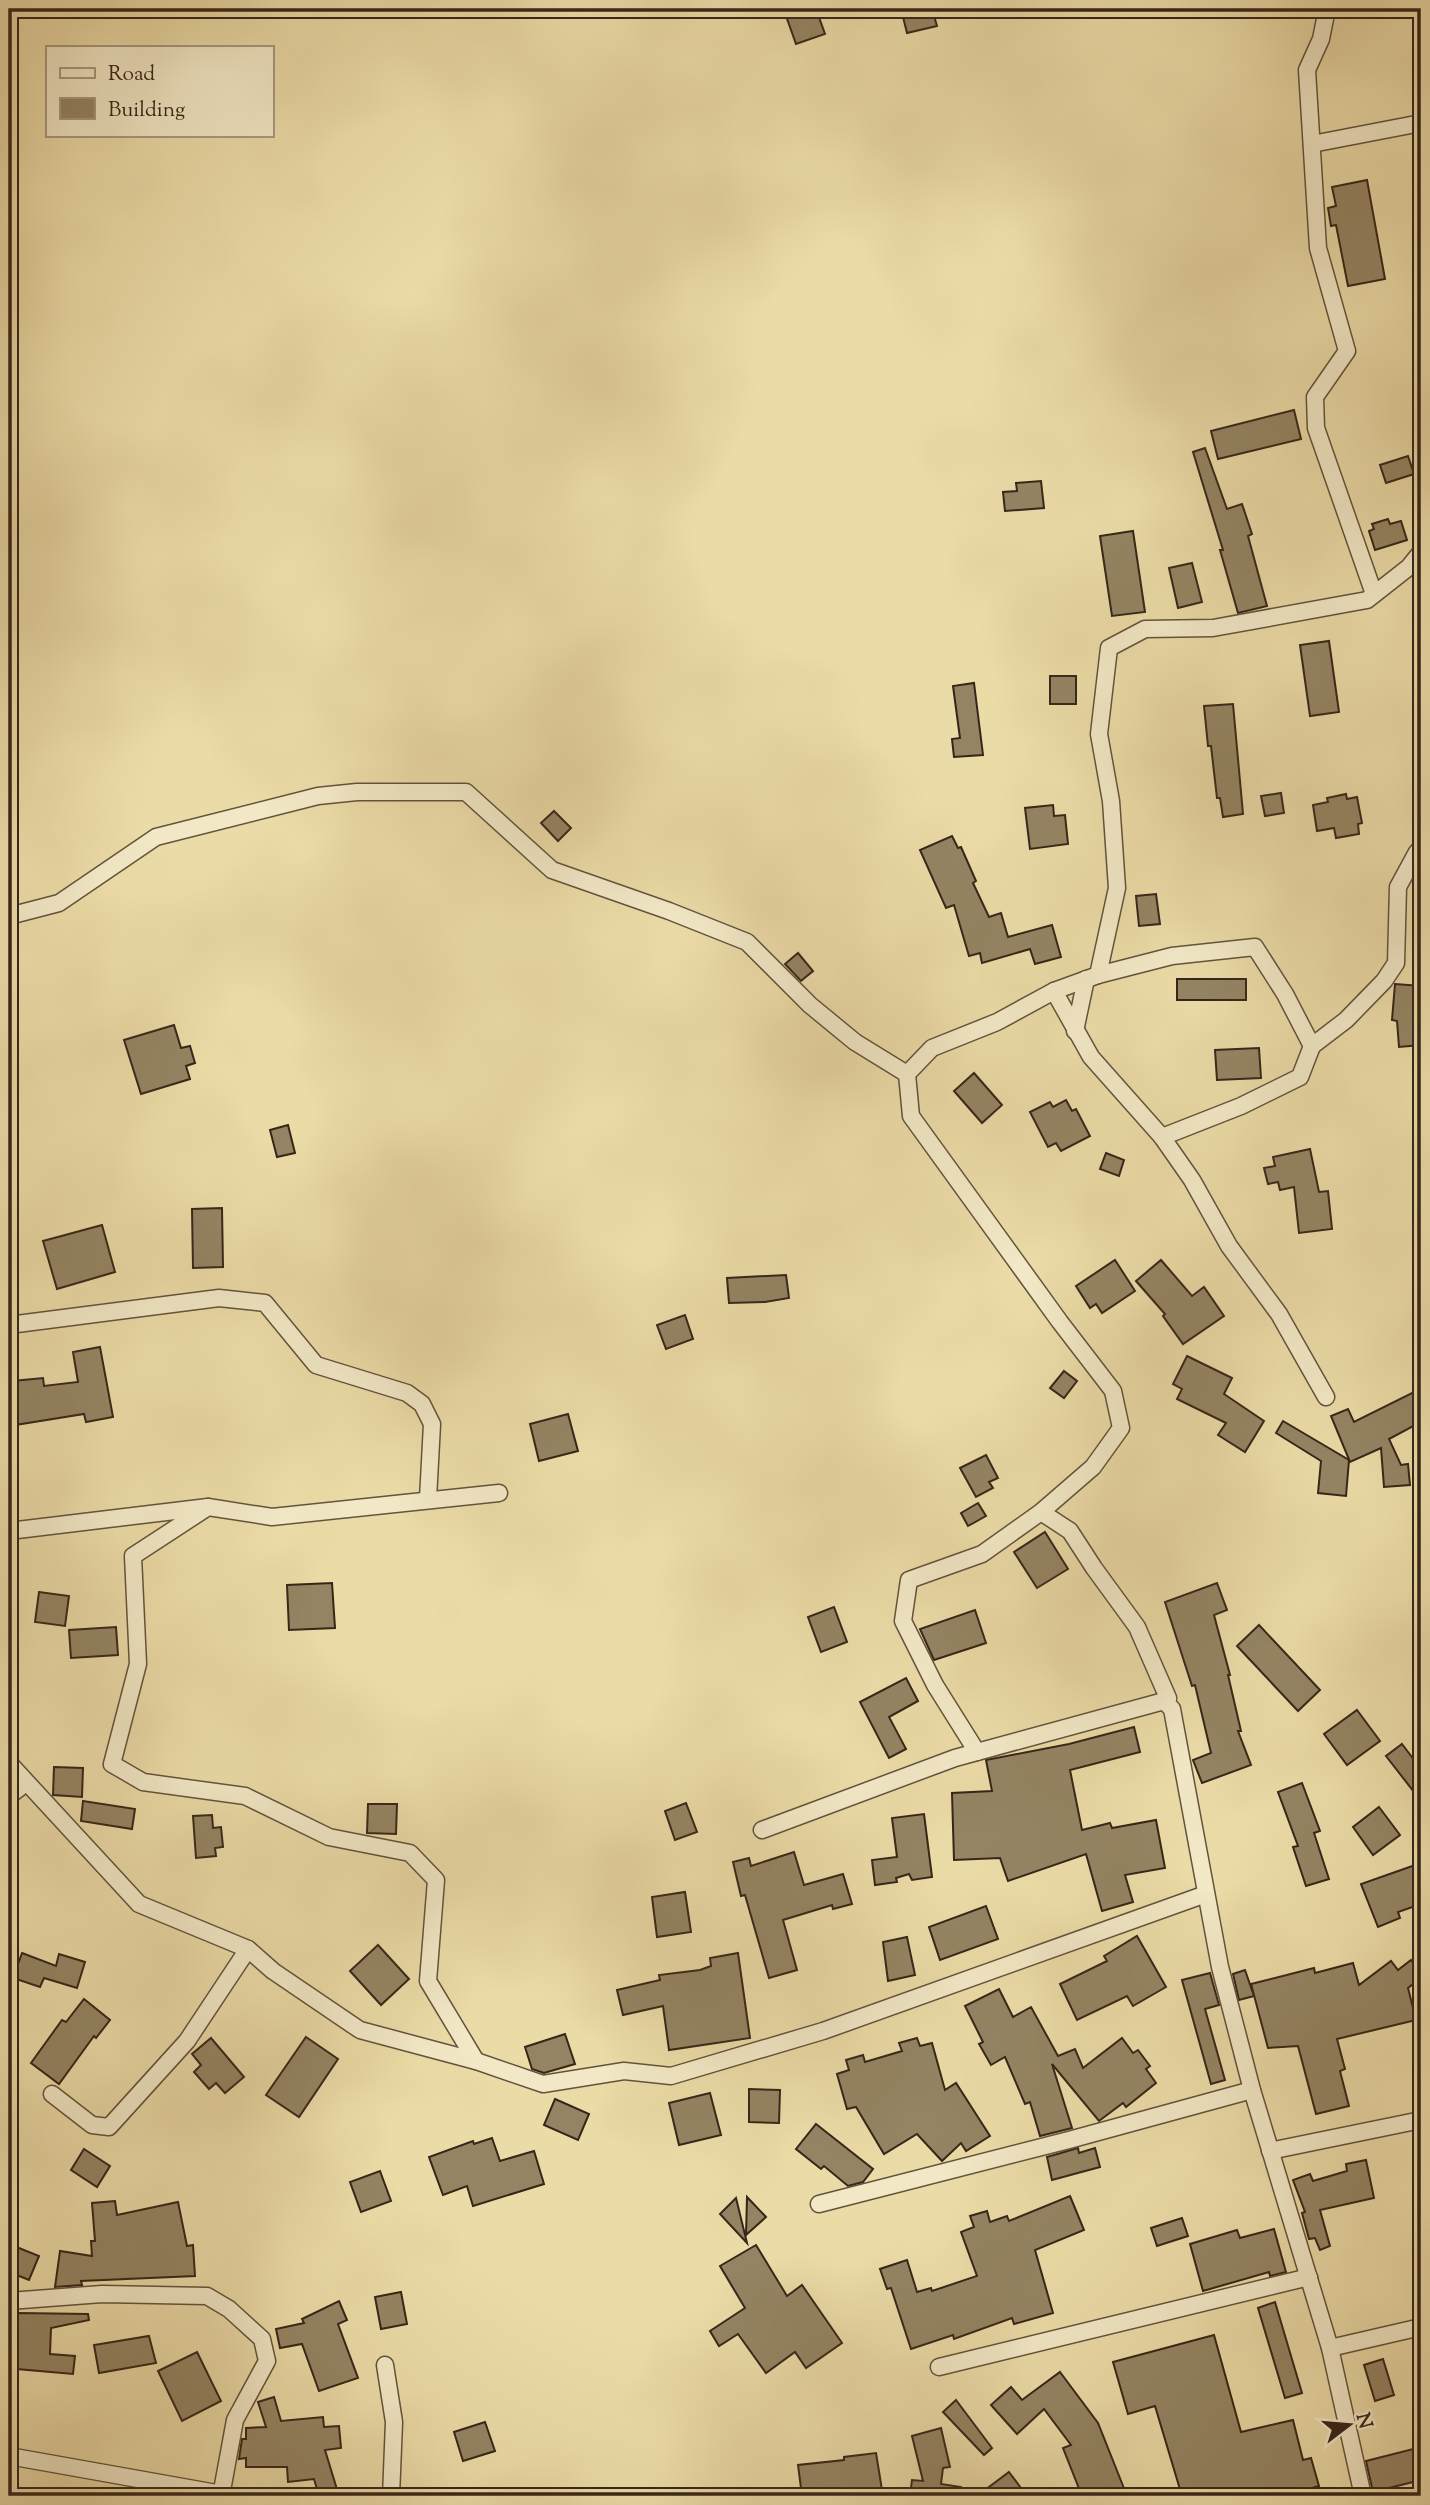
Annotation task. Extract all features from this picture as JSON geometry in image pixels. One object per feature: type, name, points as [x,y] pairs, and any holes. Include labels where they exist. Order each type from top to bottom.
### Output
[{"type":"street","points":[[1327,9],[1321,39],[1307,70],[1318,248],[1347,351],[1315,397],[1316,428],[1374,594]]},
{"type":"street","points":[[1312,144],[1421,123]]},
{"type":"street","points":[[1075,1031],[1117,888],[1111,800],[1099,734],[1110,648],[1145,629],[1213,628],[1367,600],[1415,572],[1421,552]]},
{"type":"street","points":[[9,916],[58,903],[156,837],[318,796],[357,792],[466,792],[552,870],[747,942],[810,1005],[855,1042],[907,1074]]},
{"type":"street","points":[[1162,1137],[1241,1106],[1300,1077],[1312,1046],[1346,1020],[1384,981],[1396,963],[1398,887],[1417,852],[1421,851]]},
{"type":"street","points":[[977,1752],[935,1685],[903,1620],[909,1580],[982,1554],[1041,1512],[1093,1467],[1121,1428],[1113,1391],[911,1116],[907,1074],[932,1048],[997,1022],[1054,991],[1092,977],[1172,956],[1255,947],[1285,994],[1312,1046]]},
{"type":"street","points":[[1054,991],[1091,1057],[1162,1137],[1192,1180],[1229,1246],[1279,1314],[1326,1398]]},
{"type":"street","points":[[9,1325],[219,1298],[265,1303],[316,1365],[407,1393],[422,1404],[432,1424],[428,1499]]},
{"type":"street","points":[[9,1531],[208,1507],[272,1517],[499,1493]]},
{"type":"street","points":[[208,1507],[133,1556],[138,1664],[112,1764],[143,1782],[245,1796],[329,1837],[410,1853],[436,1880],[428,1981],[476,2061]]},
{"type":"street","points":[[762,1830],[955,1758],[1168,1698],[1137,1627],[1070,1531],[1041,1512]]},
{"type":"street","points":[[1164,1701],[1172,1709],[1220,1967],[1252,2090],[1330,2348],[1363,2496]]},
{"type":"street","points":[[9,1763],[139,1904],[248,1950],[273,1971],[360,2030],[476,2061],[543,2084],[624,2071],[671,2076],[823,2031],[1206,1894]]},
{"type":"street","points":[[9,1796],[26,1783]]},
{"type":"street","points":[[52,2094],[92,2125],[109,2127],[187,2041],[248,1950]]},
{"type":"street","points":[[819,2204],[1252,2090]]},
{"type":"street","points":[[1270,2151],[1421,2120]]},
{"type":"street","points":[[939,2367],[1309,2277]]},
{"type":"street","points":[[9,2301],[102,2294],[207,2297],[229,2309],[262,2339],[267,2361],[235,2420],[222,2495],[9,2456]]},
{"type":"street","points":[[1330,2348],[1421,2327]]},
{"type":"street","points":[[385,2365],[394,2421],[391,2496]]},
{"type":"building","points":[[796,9],[816,9],[825,34],[796,44],[785,13]]},
{"type":"building","points":[[901,9],[932,9],[937,26],[907,33]]},
{"type":"building","points":[[1367,180],[1385,279],[1348,286],[1336,225],[1331,226],[1328,208],[1336,206],[1332,187]]},
{"type":"building","points":[[1294,410],[1301,439],[1218,459],[1211,431]]},
{"type":"building","points":[[1205,448],[1227,509],[1242,504],[1252,534],[1248,536],[1267,606],[1238,613],[1220,550],[1223,550],[1193,452]]},
{"type":"building","points":[[1408,456],[1414,474],[1386,483],[1380,465]]},
{"type":"building","points":[[1041,481],[1044,508],[1005,511],[1003,492],[1017,491],[1016,483]]},
{"type":"building","points":[[1388,519],[1390,524],[1401,521],[1407,540],[1375,550],[1369,531],[1374,529],[1372,524]]},
{"type":"building","points":[[1133,531],[1145,612],[1112,616],[1100,536]]},
{"type":"building","points":[[1192,563],[1202,602],[1178,608],[1169,568]]},
{"type":"building","points":[[1329,641],[1339,712],[1310,716],[1300,645]]},
{"type":"building","points":[[1050,676],[1076,676],[1076,704],[1050,704]]},
{"type":"building","points":[[974,683],[983,755],[954,757],[952,739],[960,738],[953,686]]},
{"type":"building","points":[[1233,704],[1243,814],[1223,817],[1220,798],[1217,798],[1211,746],[1208,746],[1204,706]]},
{"type":"building","points":[[1281,793],[1284,813],[1265,816],[1261,796]]},
{"type":"building","points":[[1346,794],[1347,799],[1357,797],[1362,823],[1358,824],[1359,834],[1336,838],[1334,828],[1317,831],[1313,805],[1328,802],[1327,798]]},
{"type":"building","points":[[1053,805],[1054,816],[1065,815],[1068,844],[1030,849],[1025,808]]},
{"type":"building","points":[[554,811],[571,828],[558,841],[541,823]]},
{"type":"building","points":[[952,836],[958,848],[961,847],[976,881],[973,883],[989,917],[1001,913],[1008,937],[1052,925],[1061,957],[1035,964],[1030,949],[982,963],[980,953],[969,956],[954,905],[946,908],[920,850]]},
{"type":"building","points":[[1156,894],[1160,924],[1139,926],[1136,896]]},
{"type":"building","points":[[798,953],[813,971],[801,981],[785,964]]},
{"type":"building","points":[[1177,979],[1246,979],[1246,1000],[1177,1000]]},
{"type":"building","points":[[1395,984],[1421,986],[1421,1045],[1399,1047],[1397,1021],[1392,1020]]},
{"type":"building","points":[[174,1025],[181,1048],[190,1046],[195,1063],[186,1066],[190,1079],[141,1094],[124,1040]]},
{"type":"building","points":[[1259,1048],[1261,1078],[1217,1080],[1215,1050]]},
{"type":"building","points":[[974,1073],[1002,1105],[982,1123],[954,1091]]},
{"type":"building","points":[[1066,1100],[1072,1111],[1076,1109],[1090,1136],[1061,1151],[1056,1143],[1048,1147],[1030,1112],[1050,1102],[1053,1107]]},
{"type":"building","points":[[288,1125],[295,1153],[277,1157],[270,1130]]},
{"type":"building","points":[[1310,1149],[1319,1192],[1328,1191],[1332,1229],[1299,1233],[1294,1187],[1280,1190],[1278,1182],[1268,1184],[1264,1168],[1275,1166],[1273,1157]]},
{"type":"building","points":[[1106,1153],[1124,1160],[1119,1176],[1100,1169]]},
{"type":"building","points":[[222,1208],[223,1267],[193,1268],[192,1209]]},
{"type":"building","points":[[102,1225],[115,1272],[57,1289],[43,1241]]},
{"type":"building","points":[[1115,1260],[1135,1291],[1102,1313],[1096,1304],[1090,1308],[1076,1286]]},
{"type":"building","points":[[1161,1260],[1192,1296],[1204,1287],[1224,1316],[1183,1344],[1163,1316],[1165,1314],[1136,1281]]},
{"type":"building","points":[[786,1275],[789,1298],[729,1303],[727,1278]]},
{"type":"building","points":[[685,1315],[693,1339],[666,1349],[657,1325]]},
{"type":"building","points":[[100,1347],[113,1417],[86,1422],[84,1414],[9,1426],[9,1390],[14,1389],[13,1381],[43,1378],[44,1386],[78,1382],[73,1352]]},
{"type":"building","points":[[1187,1356],[1232,1378],[1224,1394],[1264,1421],[1245,1452],[1218,1435],[1226,1423],[1177,1399],[1182,1389],[1173,1384]]},
{"type":"building","points":[[1064,1371],[1077,1381],[1064,1398],[1050,1388]]},
{"type":"building","points":[[1414,1392],[1421,1406],[1421,1422],[1389,1439],[1401,1465],[1408,1464],[1410,1485],[1384,1487],[1381,1448],[1350,1462],[1331,1416],[1348,1409],[1354,1422]]},
{"type":"building","points":[[568,1414],[578,1451],[539,1461],[530,1424]]},
{"type":"building","points":[[1283,1421],[1349,1460],[1346,1496],[1318,1493],[1321,1461],[1276,1433]]},
{"type":"building","points":[[986,1455],[998,1478],[989,1482],[993,1488],[976,1497],[960,1468]]},
{"type":"building","points":[[978,1503],[986,1516],[968,1526],[961,1513]]},
{"type":"building","points":[[1045,1532],[1068,1569],[1037,1588],[1014,1552]]},
{"type":"building","points":[[332,1583],[335,1628],[289,1630],[287,1585]]},
{"type":"building","points":[[1217,1583],[1227,1610],[1214,1615],[1230,1675],[1241,1731],[1238,1731],[1251,1765],[1202,1783],[1193,1760],[1211,1753],[1195,1685],[1192,1686],[1165,1602]]},
{"type":"building","points":[[39,1592],[69,1596],[65,1626],[35,1622]]},
{"type":"building","points":[[834,1607],[847,1642],[821,1652],[808,1617]]},
{"type":"building","points":[[975,1610],[986,1643],[934,1660],[920,1629]]},
{"type":"building","points":[[1259,1625],[1320,1690],[1298,1711],[1237,1646]]},
{"type":"building","points":[[116,1627],[118,1655],[71,1658],[69,1630]]},
{"type":"building","points":[[906,1678],[918,1701],[889,1717],[906,1749],[889,1758],[860,1702]]},
{"type":"building","points":[[1357,1710],[1380,1741],[1347,1765],[1324,1734]]},
{"type":"building","points":[[1134,1727],[1140,1752],[1070,1770],[1082,1830],[1110,1823],[1112,1828],[1156,1820],[1165,1868],[1125,1875],[1133,1902],[1102,1911],[1086,1854],[1008,1881],[1000,1858],[954,1860],[952,1793],[992,1791],[986,1760],[1069,1744]]},
{"type":"building","points":[[1402,1744],[1421,1769],[1421,1801],[1386,1756]]},
{"type":"building","points":[[54,1767],[83,1768],[82,1797],[53,1795]]},
{"type":"building","points":[[1302,1783],[1320,1831],[1314,1833],[1329,1879],[1306,1886],[1293,1847],[1298,1846],[1278,1792]]},
{"type":"building","points":[[83,1801],[135,1809],[132,1829],[81,1821]]},
{"type":"building","points":[[686,1803],[697,1832],[675,1840],[665,1811]]},
{"type":"building","points":[[368,1804],[397,1804],[396,1834],[367,1833]]},
{"type":"building","points":[[1379,1807],[1400,1835],[1373,1855],[1353,1827]]},
{"type":"building","points":[[924,1814],[932,1877],[912,1880],[909,1874],[896,1878],[897,1882],[875,1885],[872,1860],[897,1857],[892,1818]]},
{"type":"building","points":[[212,1815],[213,1828],[221,1827],[223,1847],[215,1848],[216,1856],[196,1858],[193,1816]]},
{"type":"building","points":[[794,1852],[804,1885],[843,1874],[852,1904],[833,1909],[832,1905],[783,1920],[797,1970],[769,1978],[745,1895],[741,1896],[733,1862],[749,1858],[751,1866]]},
{"type":"building","points":[[1421,1863],[1421,1904],[1398,1912],[1400,1918],[1378,1927],[1361,1884]]},
{"type":"building","points":[[685,1892],[691,1932],[657,1937],[652,1897]]},
{"type":"building","points":[[986,1906],[998,1939],[940,1960],[929,1927]]},
{"type":"building","points":[[1137,1936],[1166,1987],[1133,2006],[1127,1996],[1077,2020],[1060,1984],[1107,1961],[1104,1956]]},
{"type":"building","points":[[907,1937],[915,1975],[888,1981],[883,1942]]},
{"type":"building","points":[[378,1945],[409,1979],[381,2005],[350,1971]]},
{"type":"building","points":[[22,1953],[56,1966],[59,1954],[85,1962],[77,1988],[44,1978],[40,1987],[13,1978]]},
{"type":"building","points":[[738,1953],[750,2038],[669,2050],[663,2006],[623,2015],[617,1990],[660,1980],[659,1975],[700,1970],[711,1966],[710,1958]]},
{"type":"building","points":[[1411,1960],[1421,1973],[1421,1978],[1408,1988],[1416,2020],[1337,2039],[1345,2069],[1340,2071],[1349,2106],[1316,2114],[1298,2046],[1268,2048],[1251,1984],[1314,1968],[1315,1973],[1353,1963],[1359,1985],[1391,1961],[1398,1970]]},
{"type":"building","points":[[1245,1970],[1254,1996],[1239,2000],[1233,1974]]},
{"type":"building","points":[[1210,1973],[1219,2005],[1205,2009],[1225,2080],[1211,2084],[1182,1980]]},
{"type":"building","points":[[999,1989],[1013,2017],[1031,2007],[1058,2056],[1075,2049],[1083,2068],[1122,2038],[1133,2053],[1138,2050],[1150,2066],[1146,2069],[1156,2083],[1126,2107],[1123,2103],[1099,2121],[1052,2064],[1072,2128],[1040,2136],[1030,2102],[1025,2104],[1005,2057],[991,2065],[979,2044],[983,2042],[965,2006]]},
{"type":"building","points":[[84,1999],[110,2020],[96,2038],[94,2036],[59,2084],[31,2063],[62,2020],[66,2022]]},
{"type":"building","points":[[565,2034],[575,2064],[544,2073],[532,2069],[525,2047]]},
{"type":"building","points":[[306,2037],[338,2059],[299,2117],[266,2095]]},
{"type":"building","points":[[211,2038],[244,2077],[225,2093],[216,2083],[209,2089],[194,2072],[201,2065],[192,2054]]},
{"type":"building","points":[[917,2038],[920,2046],[932,2043],[945,2090],[956,2083],[990,2136],[966,2151],[961,2143],[942,2161],[917,2134],[884,2154],[856,2107],[847,2109],[837,2074],[849,2070],[846,2060],[863,2055],[865,2062],[902,2051],[899,2043]]},
{"type":"building","points":[[749,2089],[780,2090],[779,2123],[749,2122]]},
{"type":"building","points":[[710,2093],[721,2135],[679,2145],[669,2103]]},
{"type":"building","points":[[555,2099],[589,2114],[578,2140],[544,2125]]},
{"type":"building","points":[[816,2124],[873,2169],[863,2182],[848,2186],[824,2166],[821,2169],[796,2149]]},
{"type":"building","points":[[492,2138],[500,2161],[534,2151],[544,2184],[473,2206],[467,2186],[443,2195],[429,2157],[473,2141],[474,2144]]},
{"type":"building","points":[[1078,2148],[1079,2153],[1095,2148],[1100,2167],[1052,2180],[1047,2157]]},
{"type":"building","points":[[84,2149],[110,2166],[97,2187],[71,2170]]},
{"type":"building","points":[[1366,2160],[1374,2198],[1320,2210],[1330,2246],[1320,2250],[1315,2238],[1309,2239],[1302,2213],[1305,2212],[1293,2180],[1310,2174],[1313,2181],[1347,2171],[1346,2164]]},
{"type":"building","points":[[380,2171],[391,2201],[361,2212],[350,2182]]},
{"type":"building","points":[[1070,2196],[1084,2230],[1035,2250],[1053,2313],[1014,2324],[1012,2318],[954,2339],[953,2335],[911,2349],[891,2288],[887,2289],[880,2269],[907,2260],[917,2292],[931,2288],[932,2291],[977,2276],[961,2232],[974,2227],[970,2216],[987,2211],[990,2222],[1007,2216],[1009,2221]]},
{"type":"building","points":[[747,2197],[766,2217],[746,2235]]},
{"type":"building","points":[[736,2198],[747,2243],[720,2214]]},
{"type":"building","points":[[115,2201],[117,2215],[178,2202],[187,2246],[193,2245],[195,2276],[81,2281],[82,2285],[55,2287],[60,2251],[92,2256],[91,2241],[95,2241],[92,2203]]},
{"type":"building","points":[[1182,2218],[1188,2236],[1157,2246],[1151,2228]]},
{"type":"building","points":[[1274,2229],[1286,2272],[1270,2276],[1269,2272],[1203,2291],[1190,2244],[1237,2230],[1240,2238]]},
{"type":"building","points":[[9,2244],[39,2256],[29,2280],[9,2272]]},
{"type":"building","points":[[756,2245],[787,2296],[802,2285],[842,2343],[806,2368],[795,2352],[766,2373],[738,2334],[719,2346],[710,2331],[745,2308],[720,2266]]},
{"type":"building","points":[[401,2292],[407,2324],[381,2329],[375,2297]]},
{"type":"building","points":[[339,2301],[347,2320],[338,2324],[358,2378],[319,2391],[302,2344],[280,2348],[276,2329],[304,2323],[302,2319]]},
{"type":"building","points":[[1275,2302],[1302,2393],[1285,2398],[1258,2308]]},
{"type":"building","points":[[18,2313],[88,2314],[89,2320],[51,2328],[50,2354],[75,2356],[73,2374],[17,2369]]},
{"type":"building","points":[[1214,2335],[1241,2432],[1293,2420],[1303,2460],[1311,2458],[1319,2486],[1285,2496],[1234,2496],[1232,2488],[1203,2496],[1182,2496],[1155,2406],[1128,2414],[1113,2362]]},
{"type":"building","points":[[149,2336],[156,2363],[99,2373],[94,2345]]},
{"type":"building","points":[[197,2352],[221,2401],[182,2421],[158,2371]]},
{"type":"building","points":[[1383,2359],[1394,2395],[1375,2401],[1364,2365]]},
{"type":"building","points":[[1060,2372],[1098,2423],[1127,2496],[1082,2496],[1063,2448],[1071,2445],[1044,2409],[1017,2434],[991,2405],[1011,2387],[1022,2400]]},
{"type":"building","points":[[274,2397],[281,2421],[323,2417],[324,2427],[339,2426],[341,2448],[325,2450],[339,2496],[319,2496],[314,2479],[288,2482],[287,2467],[246,2467],[246,2458],[239,2459],[242,2439],[246,2439],[246,2428],[266,2427],[258,2402]]},
{"type":"building","points":[[956,2400],[992,2448],[984,2455],[943,2412]]},
{"type":"building","points":[[485,2422],[495,2451],[463,2461],[454,2432]]},
{"type":"building","points":[[941,2428],[950,2467],[943,2468],[941,2484],[961,2487],[960,2496],[910,2496],[912,2480],[923,2481],[912,2436]]},
{"type":"building","points":[[1421,2447],[1421,2467],[1413,2468],[1417,2481],[1373,2492],[1366,2461]]},
{"type":"building","points":[[876,2453],[882,2490],[841,2496],[802,2496],[798,2465]]},
{"type":"building","points":[[1009,2472],[1027,2496],[977,2496]]}]
